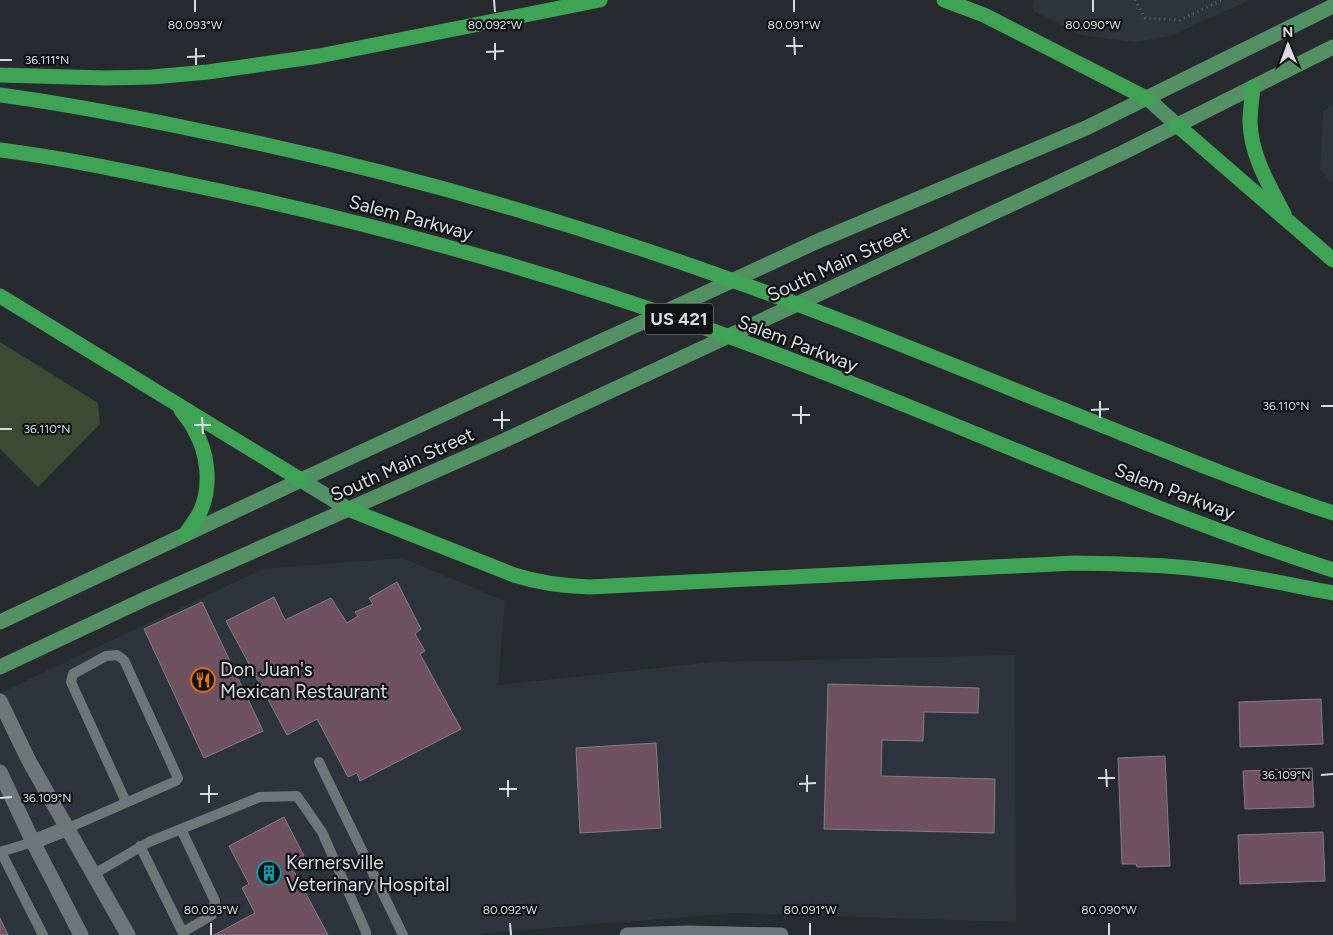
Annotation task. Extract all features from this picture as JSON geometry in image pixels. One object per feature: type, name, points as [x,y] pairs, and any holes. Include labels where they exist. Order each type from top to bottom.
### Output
[{"type":"highway","points":[[0,75],[106,78],[208,72],[319,56],[600,0]]},
{"type":"highway","points":[[944,0],[984,15],[1148,99]]},
{"type":"highway","points":[[1253,87],[1250,124],[1256,156],[1262,173],[1288,222]]},
{"type":"highway","name":"Salem Parkway","points":[[0,95],[139,118],[276,147],[376,171],[494,203],[606,237],[722,276],[1215,471],[1333,513]]},
{"type":"highway","points":[[1177,125],[1333,260]]},
{"type":"highway","name":"Salem Parkway","points":[[0,150],[129,172],[256,198],[371,226],[589,289],[721,334],[1195,522],[1333,570]]},
{"type":"highway","points":[[0,296],[301,480]]},
{"type":"highway","points":[[177,404],[195,429],[202,445],[206,462],[204,497],[200,510],[185,535]]},
{"type":"highway","points":[[348,509],[514,575],[564,586],[589,587],[1074,563],[1190,568],[1237,574],[1333,593]]},
{"type":"main road","name":"South Main Street","points":[[0,622],[301,480],[818,241],[1086,128],[1333,6]]},
{"type":"main road","name":"South Main Street","points":[[0,667],[147,598],[503,441],[1122,152],[1333,47]]},
{"type":"main road","points":[[1148,99],[1177,125]]},
{"type":"main road","points":[[301,480],[348,509]]},
{"type":"street","points":[[0,701],[18,739],[128,935]]},
{"type":"street","points":[[0,772],[33,842],[81,935]]},
{"type":"street","points":[[33,842],[68,828]]},
{"type":"street","points":[[627,935],[781,935]]},
{"type":"lane","points":[[68,828],[176,781],[178,778],[124,660],[117,655],[106,656],[73,674],[70,682],[126,802]]},
{"type":"lane","points":[[318,762],[354,838],[404,935]]},
{"type":"lane","points":[[94,874],[140,846],[260,797],[297,796],[322,832],[366,935]]},
{"type":"lane","points":[[140,846],[184,934],[212,915],[215,902],[182,829]]},
{"type":"lane","points":[[33,842],[1,852],[43,935]]},
{"type":"path","points":[[1135,0],[1145,18],[1180,20],[1222,0]]},
{"type":"shaded area","points":[[1034,0],[1250,0],[1170,36],[1135,42],[1080,35],[1033,11]]},
{"type":"shaded area","points":[[1333,103],[1333,184],[1320,169],[1323,112]]},
{"type":"shaded area","points":[[402,558],[505,601],[498,685],[714,662],[1015,655],[1016,922],[735,913],[486,933],[481,935],[0,935],[0,693],[263,569]]},
{"type":"green space","points":[[0,342],[98,403],[100,424],[38,487],[0,449]]},
{"type":"building","points":[[397,582],[421,629],[415,634],[425,651],[420,654],[461,729],[360,781],[357,773],[348,777],[317,719],[287,735],[226,621],[274,597],[285,620],[331,598],[347,623],[358,616],[355,612],[373,604],[369,598]]},
{"type":"building","name":"Don Juan's Mexican Restaurant","points":[[202,602],[263,731],[204,758],[144,629]]},
{"type":"building","points":[[828,684],[979,688],[978,713],[924,712],[923,741],[882,740],[881,776],[995,779],[994,833],[824,829]]},
{"type":"building","points":[[1321,699],[1323,744],[1240,747],[1239,702]]},
{"type":"building","points":[[656,743],[661,828],[580,833],[576,748]]},
{"type":"building","points":[[1165,756],[1170,866],[1137,867],[1136,864],[1122,864],[1118,758]]},
{"type":"building","points":[[1312,768],[1314,807],[1245,809],[1243,771]]},
{"type":"building","name":"Kernersville Veterinary Hospital","points":[[284,817],[304,856],[290,864],[328,935],[214,935],[255,913],[242,888],[249,884],[229,846]]},
{"type":"building","points":[[1323,832],[1325,881],[1240,884],[1238,835]]},
{"type":"building","points":[[0,918],[8,935],[0,935]]},
{"type":"place","name":"Don Juan's Mexican Restaurant","points":[[203,680]]},
{"type":"place","name":"Kernersville Veterinary Hospital","points":[[269,873]]}]
